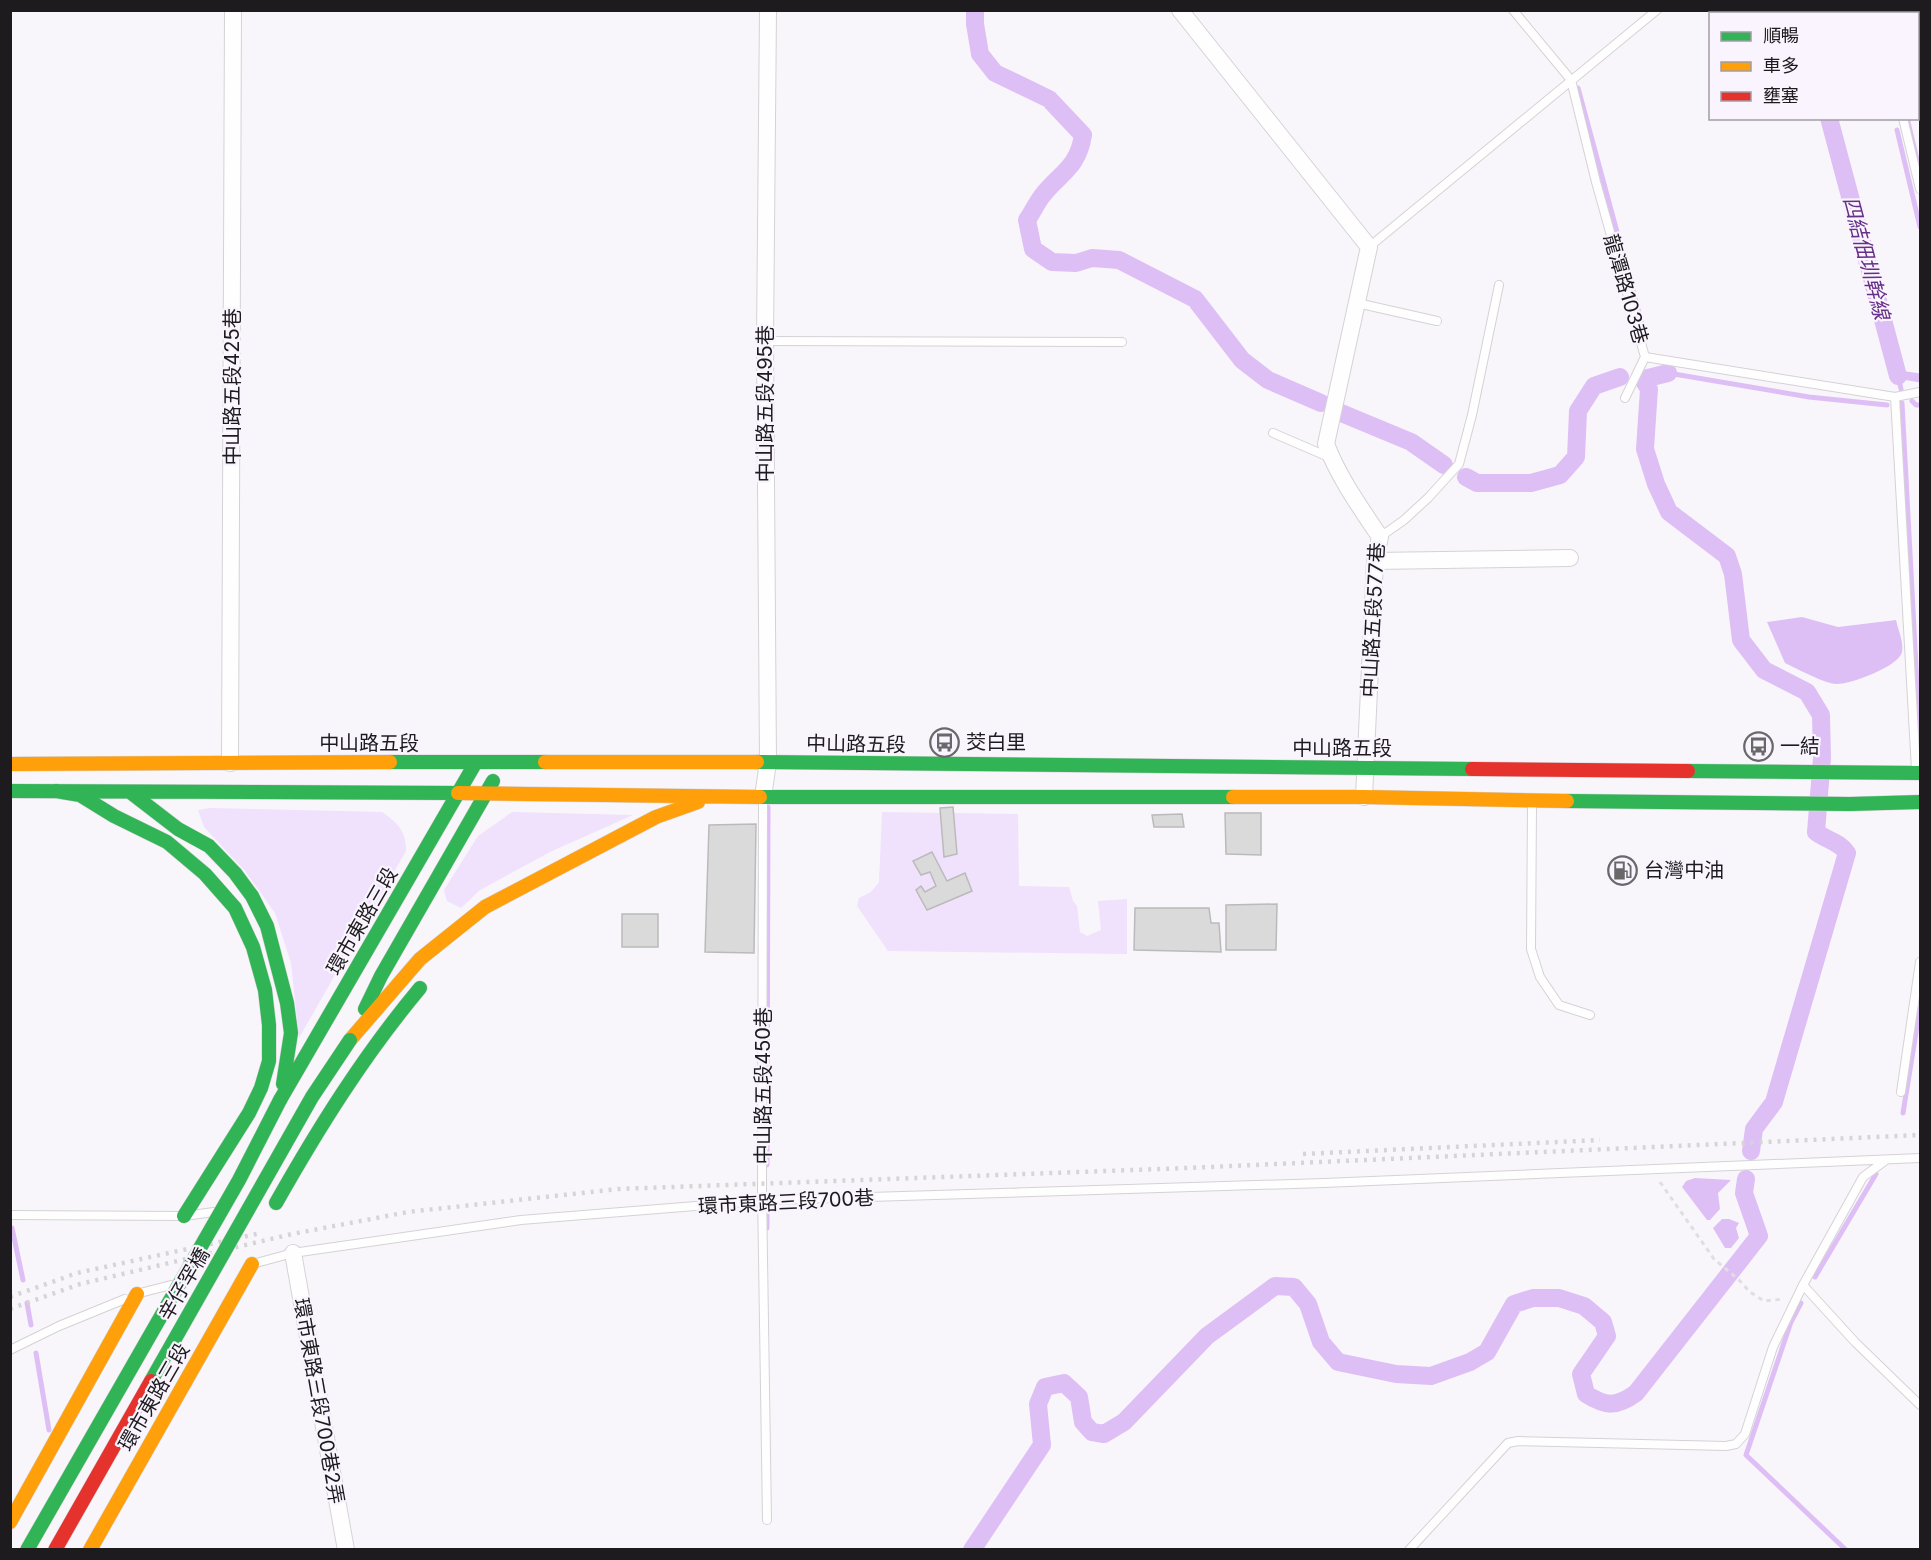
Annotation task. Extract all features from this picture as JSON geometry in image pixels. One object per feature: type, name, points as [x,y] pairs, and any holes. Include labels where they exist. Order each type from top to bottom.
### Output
[{"type":"main road","name":"環市東路三段","points":[[280,1100],[476,762]]},
{"type":"main road","points":[[350,1040],[381,976],[504,762]]},
{"type":"main road","name":"中山路五段","points":[[10,764],[768,762],[1918,772]]},
{"type":"main road","points":[[10,791],[763,797],[1364,797],[1850,804],[1920,802]]},
{"type":"main road","points":[[56,791],[80,795],[114,816],[167,842],[205,874],[235,908],[253,947],[265,990],[269,1025],[269,1061],[261,1088],[249,1113],[184,1216]]},
{"type":"main road","points":[[130,792],[178,829],[210,846],[252,896],[267,926],[287,1004],[291,1033],[280,1100]]},
{"type":"main road","points":[[350,1040],[420,958],[485,907],[656,817],[715,796]]},
{"type":"main road","points":[[447,956],[538,880]]},
{"type":"main road","points":[[276,1203],[348,1083],[401,1010],[432,974]]},
{"type":"main road","name":"辛仔罕橋","points":[[55,1550],[312,1097],[350,1040]]},
{"type":"main road","name":"辛仔罕橋","points":[[27,1550],[239,1180],[280,1100]]},
{"type":"main road","name":"環市東路三段","points":[[90,1550],[247,1265]]},
{"type":"main road","points":[[10,1522],[137,1294]]},
{"type":"street","name":"中山路五段425巷","points":[[230,764],[233,10]]},
{"type":"street","name":"中山路五段495巷","points":[[763,797],[768,762],[765,341],[768,10]]},
{"type":"street","points":[[1180,10],[1369,247]]},
{"type":"street","name":"中山路五段577巷","points":[[1364,797],[1375,561],[1380,537],[1346,485],[1326,444],[1369,247]]},
{"type":"street","points":[[1375,561],[1570,558]]},
{"type":"street","name":"環市東路三段700巷2弄","points":[[293,1253],[346,1550]]},
{"type":"lane","name":"龍潭路103巷","points":[[1513,10],[1571,80],[1596,182],[1645,357],[1895,397]]},
{"type":"lane","points":[[1369,247],[1657,10]]},
{"type":"lane","points":[[1903,120],[1920,189]]},
{"type":"lane","points":[[1380,537],[1404,520],[1428,498],[1459,464],[1472,415],[1499,285]]},
{"type":"lane","points":[[1357,303],[1437,321]]},
{"type":"lane","points":[[765,341],[1122,342]]},
{"type":"lane","points":[[1625,398],[1645,357]]},
{"type":"lane","points":[[1918,772],[1895,397],[1920,392]]},
{"type":"lane","points":[[1273,433],[1331,458]]},
{"type":"lane","name":"中山路五段450巷","points":[[763,797],[763,1201],[767,1520]]},
{"type":"lane","points":[[1532,801],[1531,949],[1540,977],[1559,1005],[1590,1015]]},
{"type":"lane","points":[[1901,1092],[1920,962]]},
{"type":"lane","name":"環市東路三段700巷","points":[[247,1265],[293,1253],[521,1220],[763,1201],[1324,1183],[1920,1158]]},
{"type":"lane","points":[[1409,1550],[1508,1443],[1518,1441],[1725,1446],[1736,1444],[1745,1434],[1773,1347],[1803,1285],[1863,1177],[1886,1159]]},
{"type":"lane","points":[[242,1208],[276,1203]]},
{"type":"lane","points":[[10,1215],[184,1216],[230,1210]]},
{"type":"lane","points":[[10,1350],[59,1326],[137,1294],[230,1270]]},
{"type":"lane","points":[[1803,1285],[1855,1342],[1920,1405]]},
{"type":"path","points":[[1659,1180],[1714,1259],[1750,1292],[1764,1301],[1797,1298]]},
{"type":"shaded area","points":[[1802,617],[1838,627],[1896,620],[1902,640],[1902,652],[1893,663],[1863,678],[1837,684],[1826,682],[1785,663],[1767,622]]},
{"type":"shaded area","points":[[210,808],[382,812],[397,824],[403,833],[406,851],[299,1038],[291,963],[275,913],[245,871],[204,827],[198,810]]},
{"type":"shaded area","points":[[512,812],[633,815],[552,851],[480,890],[461,908],[447,901],[444,890],[478,836]]},
{"type":"shaded area","points":[[882,812],[1018,814],[1019,886],[1069,887],[1077,906],[1080,932],[1087,936],[1101,930],[1098,901],[1127,899],[1127,954],[888,951],[857,906],[859,898],[871,892],[879,882]]},
{"type":"shaded area","points":[[1695,1178],[1731,1180],[1718,1193],[1720,1209],[1710,1220],[1707,1220],[1682,1187],[1686,1181]]},
{"type":"shaded area","points":[[1722,1219],[1739,1223],[1736,1228],[1739,1238],[1731,1248],[1725,1248],[1713,1228]]},
{"type":"building","points":[[953,807],[957,854],[944,857],[940,808]]},
{"type":"building","points":[[1225,813],[1261,813],[1261,855],[1226,854]]},
{"type":"building","points":[[1182,814],[1184,827],[1154,827],[1152,815]]},
{"type":"building","points":[[756,824],[754,953],[705,952],[709,825]]},
{"type":"building","points":[[932,852],[947,881],[965,873],[972,891],[927,910],[916,890],[921,886],[925,892],[936,886],[930,872],[921,875],[913,861]]},
{"type":"building","points":[[1277,904],[1276,950],[1226,950],[1226,905]]},
{"type":"building","points":[[1135,908],[1209,908],[1211,923],[1219,923],[1221,952],[1134,950]]},
{"type":"building","points":[[622,914],[658,914],[658,947],[622,947]]},
{"type":"waterway","points":[[975,10],[980,54],[995,73],[1049,99],[1083,135],[1081,146],[1073,163],[1042,196],[1027,220],[1033,249],[1052,262],[1076,263],[1092,258],[1119,260],[1195,299],[1242,360],[1268,380],[1321,403]]},
{"type":"waterway","points":[[1919,82],[1920,76]]},
{"type":"waterway","points":[[1578,88],[1645,335]]},
{"type":"waterway","name":"四結佃圳幹線","points":[[1830,120],[1898,376]]},
{"type":"waterway","points":[[1908,120],[1920,172]]},
{"type":"waterway","points":[[1897,130],[1920,227]]},
{"type":"waterway","points":[[1668,373],[1809,397],[1887,405]]},
{"type":"waterway","points":[[1644,379],[1668,373]]},
{"type":"waterway","name":"四結佃圳幹線","points":[[1900,376],[1906,374],[1920,376]]},
{"type":"waterway","name":"四結佃圳幹線","points":[[1898,376],[1920,380]]},
{"type":"waterway","points":[[1898,376],[1901,389]]},
{"type":"waterway","points":[[1466,477],[1477,483],[1531,483],[1560,475],[1576,457],[1578,411],[1594,386],[1620,377]]},
{"type":"waterway","points":[[1643,379],[1649,389],[1645,449],[1656,484],[1669,512],[1727,556],[1733,574],[1741,640],[1764,670],[1807,692],[1821,715],[1822,758],[1816,832],[1841,846],[1847,853],[1774,1102],[1754,1129],[1751,1151]]},
{"type":"waterway","points":[[1912,401],[1920,405]]},
{"type":"waterway","points":[[1902,403],[1920,741]]},
{"type":"waterway","points":[[1334,410],[1411,442],[1444,465]]},
{"type":"waterway","points":[[767,1165],[768,807]]},
{"type":"waterway","points":[[1903,1113],[1920,1008]]},
{"type":"waterway","points":[[1815,1277],[1876,1174]]},
{"type":"waterway","points":[[972,1550],[1042,1445],[1038,1404],[1045,1387],[1064,1383],[1079,1397],[1083,1422],[1092,1432],[1104,1434],[1124,1422],[1207,1336],[1275,1286],[1294,1287],[1308,1304],[1321,1342],[1338,1362],[1396,1374],[1431,1376],[1470,1362],[1487,1352],[1514,1304],[1533,1298],[1559,1298],[1584,1306],[1603,1322],[1607,1336],[1581,1374],[1586,1394],[1611,1404],[1623,1401],[1636,1393],[1759,1236],[1744,1193],[1746,1179]]},
{"type":"waterway","points":[[767,1215],[767,1228]]},
{"type":"waterway","points":[[12,1228],[23,1280]]},
{"type":"waterway","points":[[27,1303],[31,1325]]},
{"type":"waterway","points":[[1801,1303],[1791,1322],[1746,1455],[1846,1550]]},
{"type":"waterway","points":[[36,1353],[49,1430]]},
{"type":"railway","points":[[10,1309],[80,1284],[292,1234],[408,1212],[618,1189],[1187,1168],[1920,1135]]},
{"type":"railway","points":[[1303,1154],[1600,1140]]},
{"type":"railway","points":[[10,1297],[77,1273],[261,1233]]},
{"type":"traffic: fast","points":[[390,762],[476,762]]},
{"type":"traffic: fast","points":[[280,1100],[476,762],[545,762]]},
{"type":"traffic: fast","points":[[757,762],[1472,769]]},
{"type":"traffic: fast","points":[[1688,771],[1920,773]]},
{"type":"traffic: fast","points":[[365,1009],[381,976],[493,781]]},
{"type":"traffic: fast","points":[[10,791],[458,793]]},
{"type":"traffic: fast","points":[[56,791],[80,795],[114,816],[167,842],[205,874],[235,908],[253,947],[265,990],[269,1025],[269,1061],[261,1088],[249,1113],[184,1216]]},
{"type":"traffic: fast","points":[[130,792],[178,829],[209,846],[235,873],[252,896],[267,926],[287,1003],[291,1033],[283,1084]]},
{"type":"traffic: fast","points":[[760,797],[1233,797]]},
{"type":"traffic: fast","points":[[1567,801],[1850,804],[1920,802]]},
{"type":"traffic: fast","points":[[276,1203],[343,1092],[399,1013],[420,988]]},
{"type":"traffic: fast","points":[[151,1381],[312,1097],[350,1040]]},
{"type":"traffic: fast","points":[[27,1550],[239,1180],[280,1100]]},
{"type":"traffic: slow","points":[[10,764],[390,762]]},
{"type":"traffic: slow","points":[[545,762],[757,762]]},
{"type":"traffic: slow","points":[[458,793],[760,797]]},
{"type":"traffic: slow","points":[[1233,797],[1567,801]]},
{"type":"traffic: slow","points":[[350,1040],[420,959],[485,907],[656,817],[698,802]]},
{"type":"traffic: slow","points":[[90,1550],[252,1264]]},
{"type":"traffic: slow","points":[[10,1522],[137,1294]]},
{"type":"traffic: jam","points":[[1472,769],[1688,771]]},
{"type":"traffic: jam","points":[[55,1550],[151,1381]]},
{"type":"place","name":"茭白里","points":[[945,742]]},
{"type":"place","name":"一結","points":[[1759,746]]},
{"type":"place","name":"台灣中油","points":[[1623,870]]}]
